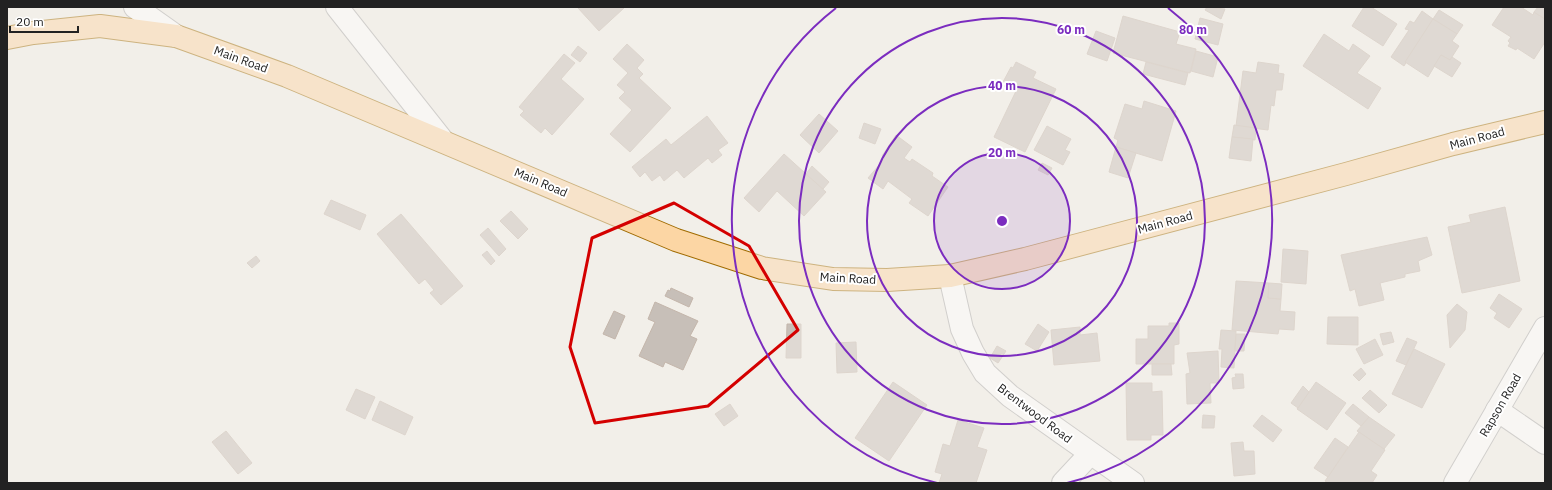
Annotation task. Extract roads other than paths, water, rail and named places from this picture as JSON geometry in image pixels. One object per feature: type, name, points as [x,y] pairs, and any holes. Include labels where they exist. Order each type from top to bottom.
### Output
[{"type":"main road","name":"Main Road","points":[[7,38],[33,33],[100,26],[176,36],[287,76],[676,240],[762,268],[833,279],[887,280],[950,276],[1025,259],[1346,174],[1453,144],[1545,122]]},
{"type":"street","name":"Main Road","points":[[135,7],[176,36]]},
{"type":"street","points":[[337,7],[443,141]]},
{"type":"street","name":"Brentwood Road","points":[[950,276],[962,329],[973,353],[985,373],[1010,396],[1133,483]]},
{"type":"street","name":"Rapson Road","points":[[1455,483],[1545,328]]},
{"type":"street","points":[[1497,410],[1545,443]]},
{"type":"street","points":[[1063,483],[1090,454]]}]
